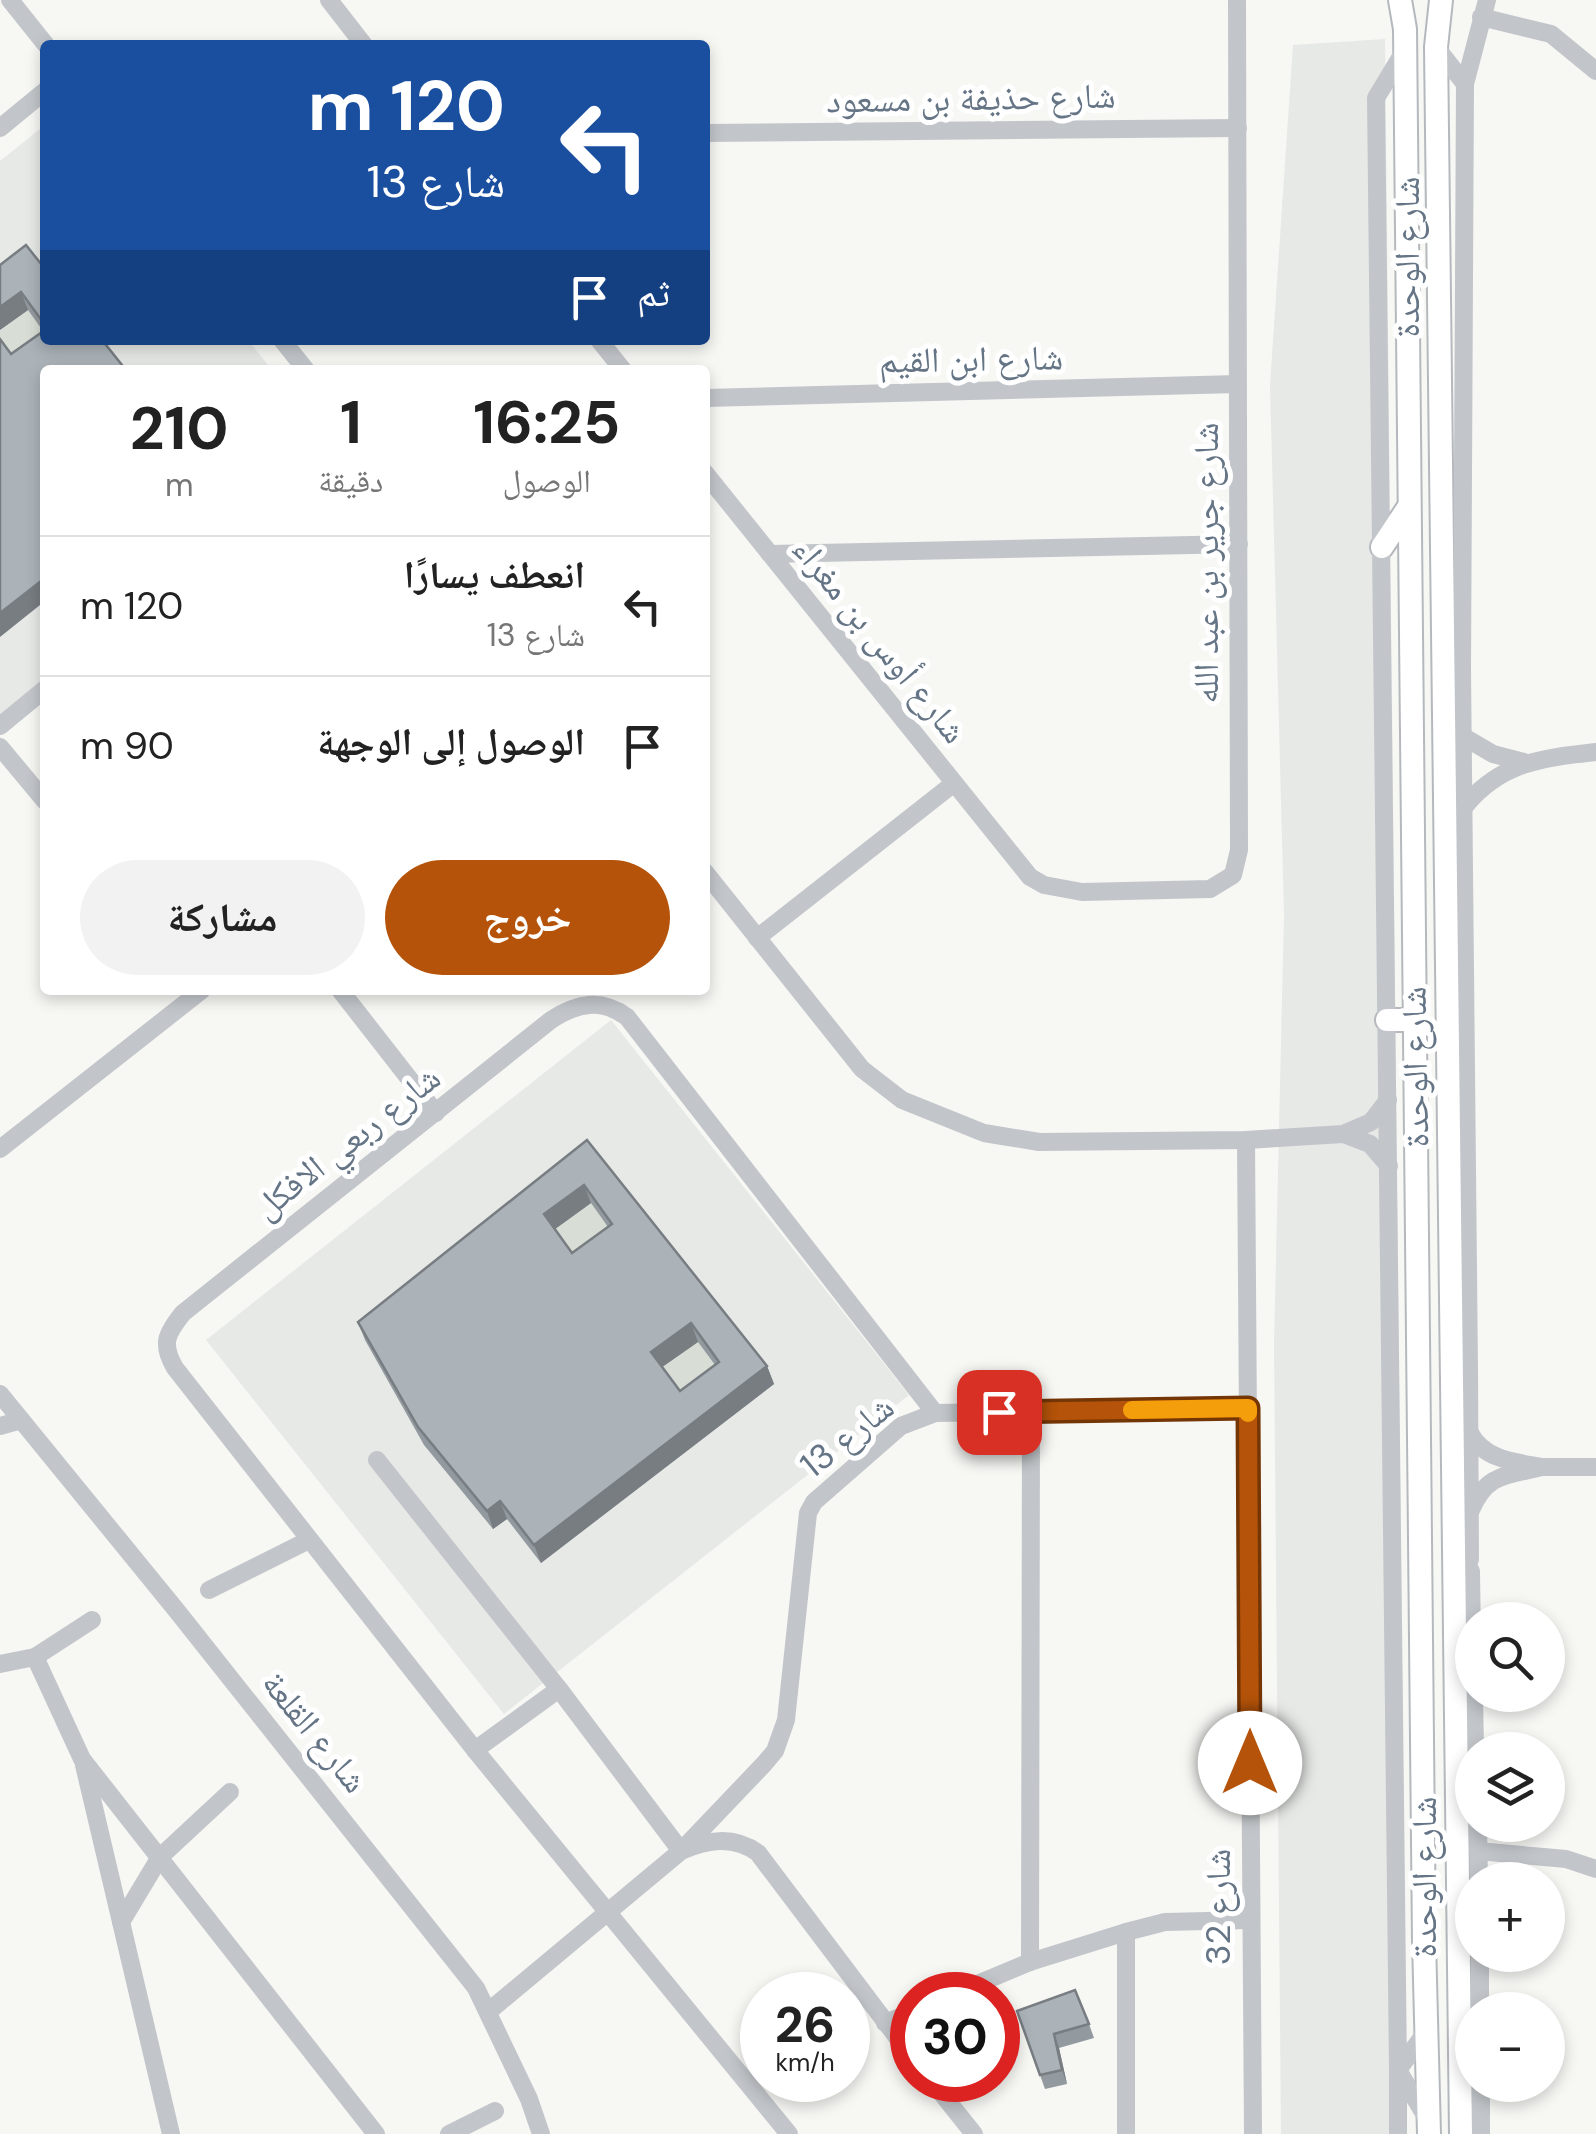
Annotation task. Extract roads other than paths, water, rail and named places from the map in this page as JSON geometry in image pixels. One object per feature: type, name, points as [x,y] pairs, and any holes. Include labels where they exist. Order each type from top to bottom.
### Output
[{"type":"main road","name":"شارع الوحدة","points":[[1400,0],[1406,49],[1408,508],[1429,2129]]},
{"type":"main road","name":"شارع الوحدة","points":[[1441,0],[1436,47],[1444,638],[1456,880],[1453,1604],[1462,2134]]},
{"type":"main road","points":[[1382,547],[1408,508]]},
{"type":"main road","points":[[1444,638],[1462,668]]},
{"type":"main road","points":[[1388,1020],[1414,1020]]},
{"type":"main road","points":[[1424,1941],[1432,1914],[1444,1912],[1450,1922],[1457,1973]]},
{"type":"street","points":[[10,0],[42,40]]},
{"type":"street","points":[[28,0],[42,40]]},
{"type":"street","points":[[328,0],[360,40]]},
{"type":"street","name":"شارع جرير بن عبد الله","points":[[1004,848],[1030,877],[1044,885],[1082,892],[1210,889],[1232,875],[1239,850],[1237,0]]},
{"type":"street","points":[[1596,71],[1551,34],[1484,9],[1465,84],[1464,806],[1456,880],[1470,1435],[1476,1444],[1499,1458],[1542,1467],[1596,1468]]},
{"type":"street","points":[[1436,47],[1465,84]]},
{"type":"street","points":[[1398,2134],[1376,98],[1406,49]]},
{"type":"street","points":[[0,128],[40,96]]},
{"type":"street","name":"شارع حذيفة بن مسعود","points":[[710,134],[1238,128]]},
{"type":"street","points":[[286,345],[302,365]]},
{"type":"street","points":[[604,345],[619,365]]},
{"type":"street","name":"شارع ابن القيم","points":[[710,398],[1238,384]]},
{"type":"street","name":"شارع أوس بن مغراء","points":[[710,478],[1004,848]]},
{"type":"street","points":[[770,554],[1238,544]]},
{"type":"street","points":[[0,726],[40,693]]},
{"type":"street","points":[[1464,737],[1493,754],[1524,762]]},
{"type":"street","points":[[0,747],[40,795]]},
{"type":"street","points":[[1464,806],[1490,780],[1524,762],[1596,752]]},
{"type":"street","points":[[756,938],[953,784]]},
{"type":"street","points":[[710,878],[862,1069],[902,1100],[984,1132],[1039,1142],[1246,1140],[1344,1134],[1370,1122],[1388,1099]]},
{"type":"street","points":[[0,1150],[195,995]]},
{"type":"street","points":[[344,995],[436,1113]]},
{"type":"street","name":"شارع ربعي الافكل","points":[[309,1540],[168,1356],[166,1336],[183,1313],[551,1020],[574,1008],[595,1004],[614,1008],[627,1018],[935,1413]]},
{"type":"street","points":[[1344,1134],[1370,1144],[1389,1166]]},
{"type":"street","name":"شارع 32","points":[[1246,1140],[1253,2134]]},
{"type":"street","points":[[1452,1337],[1469,1370]]},
{"type":"street","name":"شارع القلعة","points":[[0,1394],[476,1988],[529,2099],[541,2134]]},
{"type":"street","name":"شارع 13","points":[[490,2012],[681,1851],[775,1750],[786,1720],[808,1512],[814,1502],[901,1426],[935,1413],[1248,1408]]},
{"type":"street","points":[[1030,1962],[1031,1411]]},
{"type":"street","points":[[0,1426],[21,1420]]},
{"type":"street","points":[[1470,1428],[1471,1602]]},
{"type":"street","points":[[377,1460],[559,1689],[681,1851],[699,1843],[724,1841],[740,1843],[758,1853],[890,2029]]},
{"type":"street","points":[[1468,1515],[1482,1486],[1493,1479],[1542,1467]]},
{"type":"street","points":[[209,1590],[309,1540],[608,1915],[790,2134]]},
{"type":"street","points":[[1453,1604],[1470,1559]]},
{"type":"street","points":[[0,1664],[35,1657],[92,1620]]},
{"type":"street","points":[[35,1657],[82,1759],[172,2134]]},
{"type":"street","points":[[475,1750],[559,1689]]},
{"type":"street","points":[[82,1759],[376,2134]]},
{"type":"street","points":[[122,1922],[160,1857],[230,1792]]},
{"type":"street","points":[[1478,1842],[1478,1862]]},
{"type":"street","points":[[1478,1851],[1566,1859],[1596,1869]]},
{"type":"street","points":[[1006,1972],[1165,1922],[1250,1920]]},
{"type":"street","points":[[1126,1932],[1126,2134]]},
{"type":"street","points":[[1457,1973],[1464,1992]]},
{"type":"street","points":[[885,2023],[890,2021]]},
{"type":"street","points":[[1398,2070],[1426,2032]]},
{"type":"street","points":[[1398,2070],[1429,2129]]},
{"type":"street","points":[[949,2102],[974,2134]]},
{"type":"street","points":[[1481,2102],[1481,2134]]},
{"type":"street","points":[[450,2134],[495,2111]]}]
